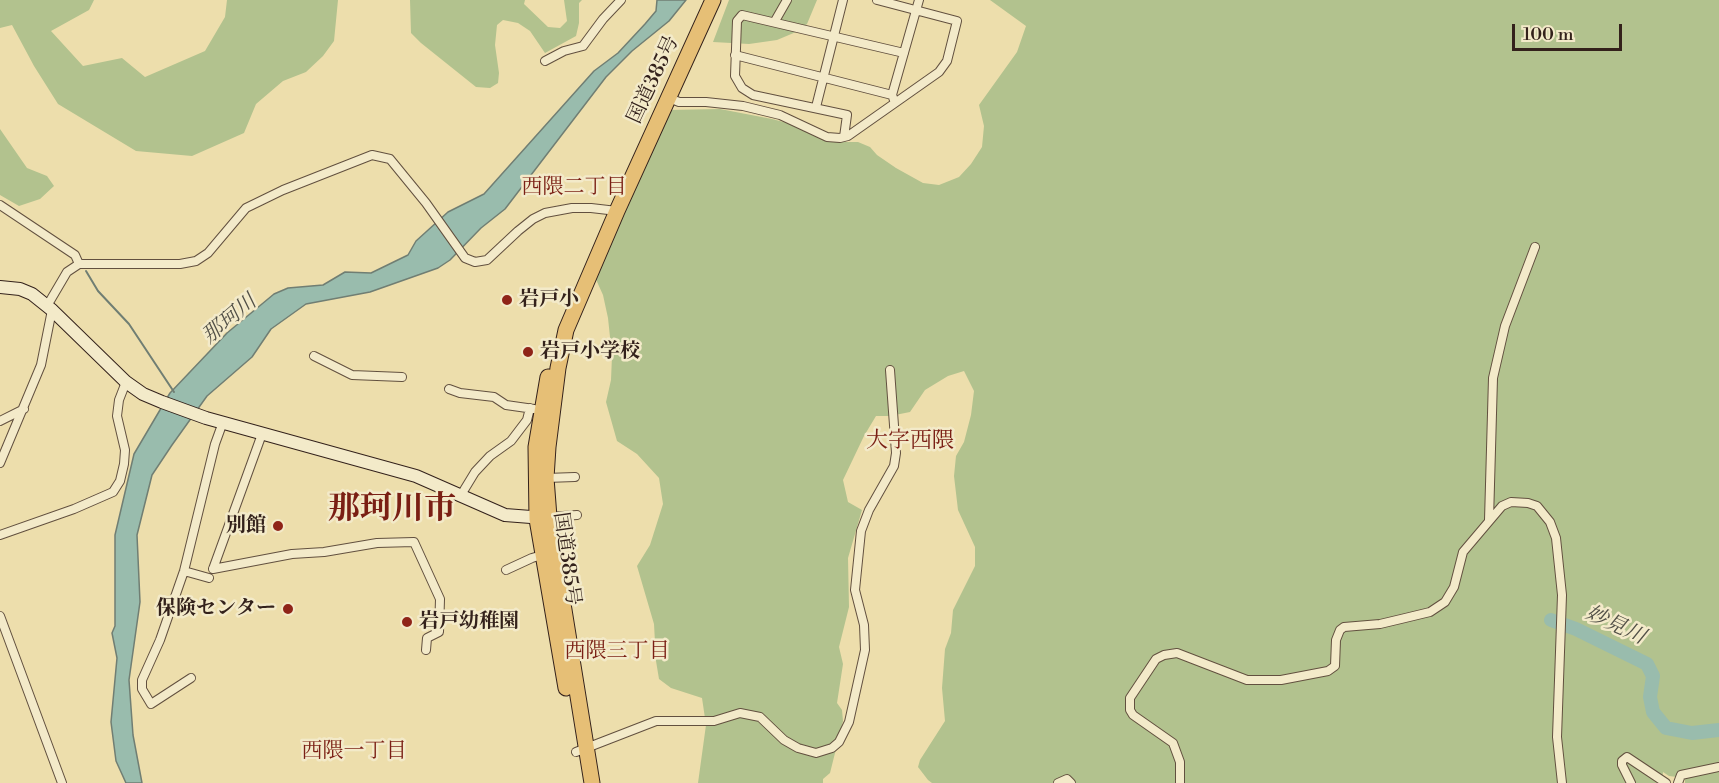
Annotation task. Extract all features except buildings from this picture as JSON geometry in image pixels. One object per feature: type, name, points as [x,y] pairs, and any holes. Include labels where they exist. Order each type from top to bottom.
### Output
[{"type":"highway","name":"国道385号","points":[[581,783],[581,751],[543,518],[536,447],[541,410],[562,342],[617,211],[713,0]]},
{"type":"highway","name":"国道385号","points":[[541,410],[546,478],[542,555],[581,751],[592,783]]},
{"type":"street","points":[[545,61],[564,51],[583,46],[621,0]]},
{"type":"street","points":[[775,21],[787,0]]},
{"type":"street","points":[[816,107],[843,0]]},
{"type":"street","points":[[669,98],[679,102],[743,106],[780,115],[827,137],[844,137],[856,131],[894,99],[943,67],[957,21],[877,0]]},
{"type":"street","points":[[894,99],[919,0]]},
{"type":"street","points":[[844,137],[847,115],[747,92],[735,76],[737,21],[742,15],[775,21],[904,53]]},
{"type":"street","points":[[735,55],[824,77],[894,99]]},
{"type":"street","points":[[0,463],[41,365],[50,308],[67,272],[79,264],[180,264],[196,261],[208,253],[246,208],[283,190],[372,155],[390,159],[435,215],[465,258],[475,262],[487,260],[518,231],[545,213],[581,208],[608,208],[617,211]]},
{"type":"street","points":[[0,205],[75,255],[79,264]]},
{"type":"street","points":[[1489,520],[1493,378],[1505,326],[1534,247]]},
{"type":"street","points":[[0,287],[20,289],[32,294],[50,308],[126,382],[143,394],[162,402],[206,418],[416,476],[505,515],[543,518],[577,515]]},
{"type":"street","points":[[314,356],[352,375],[402,377]]},
{"type":"street","points":[[581,751],[613,736],[656,721],[714,721],[740,713],[760,717],[784,740],[798,748],[816,753],[832,748],[839,742],[849,722],[865,650],[864,625],[855,590],[861,531],[869,510],[894,466],[896,453],[890,370]]},
{"type":"street","points":[[0,535],[74,509],[113,492],[120,481],[124,464],[125,450],[117,416],[119,400],[126,382]]},
{"type":"street","points":[[449,389],[460,393],[494,397],[506,405],[541,410]]},
{"type":"street","points":[[0,421],[24,409]]},
{"type":"street","points":[[461,495],[475,472],[490,456],[511,441],[527,420],[541,410]]},
{"type":"street","points":[[191,678],[151,704],[142,689],[142,680],[160,640],[184,571],[215,444],[223,422]]},
{"type":"street","points":[[262,434],[213,569],[292,554],[324,552],[377,543],[414,542],[440,598],[439,632],[428,638],[426,650]]},
{"type":"street","points":[[546,478],[575,477]]},
{"type":"street","points":[[1179,783],[1180,762],[1173,743],[1132,715],[1130,711],[1130,698],[1156,659],[1177,653],[1248,680],[1281,680],[1328,671],[1335,666],[1336,640],[1340,630],[1344,627],[1380,624],[1430,612],[1445,602],[1454,587],[1463,552],[1502,506],[1511,502],[1537,506],[1545,513],[1556,538],[1563,596],[1557,737],[1562,783]]},
{"type":"street","points":[[506,570],[542,555]]},
{"type":"street","points":[[184,571],[209,578]]},
{"type":"street","points":[[0,616],[62,783]]},
{"type":"street","points":[[1630,783],[1622,765],[1622,761],[1628,758],[1635,760],[1666,783]]},
{"type":"street","points":[[1678,783],[1681,775],[1719,767]]},
{"type":"street","points":[[1058,783],[1067,779],[1071,783]]},
{"type":"green space","points":[[0,0],[94,0],[89,10],[51,31],[83,66],[122,58],[145,77],[205,51],[225,17],[227,0],[338,0],[334,41],[323,56],[306,72],[283,81],[256,104],[244,133],[192,156],[136,151],[58,104],[12,25],[0,28]]},
{"type":"green space","points":[[410,0],[525,0],[524,4],[548,27],[560,28],[567,21],[564,0],[582,0],[579,3],[579,23],[576,36],[545,53],[530,31],[518,23],[503,20],[497,25],[495,45],[498,83],[490,88],[476,87],[411,33]]},
{"type":"green space","points":[[729,0],[817,0],[807,24],[796,32],[777,40],[749,44],[713,42]]},
{"type":"green space","points":[[990,0],[1719,0],[1719,783],[1685,783],[1685,778],[1669,776],[1663,772],[1662,783],[932,783],[918,767],[920,760],[945,721],[942,688],[945,649],[951,633],[953,610],[975,566],[975,547],[958,510],[954,476],[956,456],[964,442],[974,391],[964,371],[948,376],[925,390],[910,412],[876,416],[843,480],[848,502],[862,510],[848,558],[849,607],[839,647],[843,664],[837,703],[842,710],[843,721],[830,773],[823,779],[823,783],[698,783],[706,725],[702,698],[671,688],[659,679],[654,624],[637,566],[650,545],[663,504],[659,478],[637,454],[617,441],[606,402],[611,380],[612,356],[608,318],[603,295],[594,275],[669,110],[720,109],[772,119],[870,147],[877,155],[896,168],[923,183],[939,185],[959,177],[982,147],[984,126],[979,105],[1017,52],[1026,26]]},
{"type":"green space","points":[[0,129],[27,168],[47,176],[54,186],[40,199],[19,206],[0,195]]},
{"type":"shaded area","points":[[657,0],[686,0],[669,21],[632,51],[606,77],[505,209],[481,228],[450,260],[438,268],[370,292],[306,304],[271,329],[252,357],[207,396],[172,445],[152,475],[137,535],[140,602],[129,680],[133,735],[142,783],[126,783],[116,761],[111,722],[117,658],[112,633],[115,626],[115,535],[134,454],[170,393],[227,333],[274,294],[288,288],[323,285],[345,272],[371,273],[408,255],[416,241],[448,212],[484,194],[594,71],[618,53],[645,24],[656,11]]},
{"type":"waterway","points":[[86,271],[98,291],[129,324],[174,392]]},
{"type":"waterway","name":"妙見川","points":[[1551,620],[1576,629],[1647,664],[1653,676],[1650,697],[1653,712],[1666,728],[1692,733],[1719,730]]},
{"type":"place","name":"岩戸小","points":[[507,300]]},
{"type":"place","name":"岩戸小学校","points":[[528,352]]},
{"type":"place","name":"別館","points":[[278,526]]},
{"type":"place","name":"保険センター","points":[[288,609]]},
{"type":"place","name":"岩戸幼稚園","points":[[407,622]]},
{"type":"district","name":"西隈二丁目","points":[[574,188]]},
{"type":"district","name":"大字西隈","points":[[910,442]]},
{"type":"district","name":"那珂川市","points":[[392,510]]},
{"type":"district","name":"西隈三丁目","points":[[617,652]]},
{"type":"district","name":"西隈一丁目","points":[[354,752]]},
{"type":"water label","name":"那珂川","points":[[230,320]]}]
